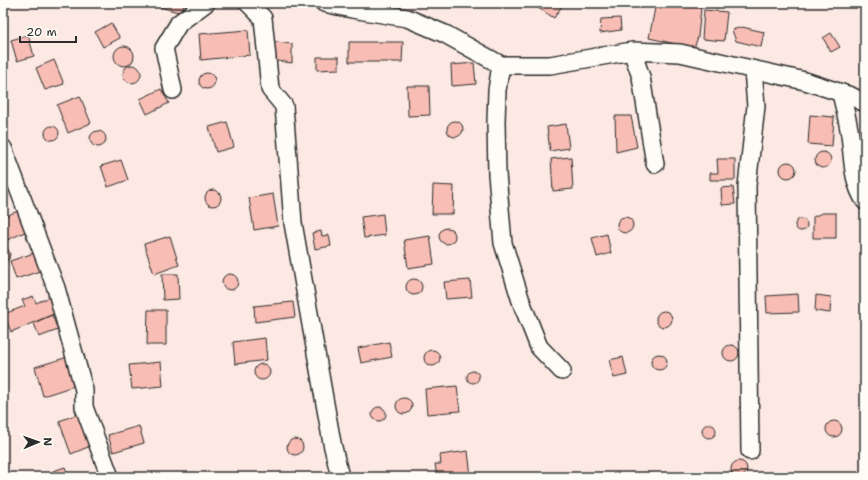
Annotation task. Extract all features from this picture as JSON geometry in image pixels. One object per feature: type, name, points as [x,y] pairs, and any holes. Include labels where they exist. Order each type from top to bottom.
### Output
[{"type":"street","points":[[173,90],[164,48],[179,23],[206,3]]},
{"type":"street","points":[[248,3],[263,18],[270,88],[284,106],[293,223],[332,443],[340,477]]},
{"type":"street","points":[[324,3],[360,6],[407,18],[444,34],[501,65],[550,66],[632,51],[680,52],[805,82],[851,96],[865,103]]},
{"type":"street","points":[[632,51],[641,78],[655,164]]},
{"type":"street","points":[[501,65],[497,90],[496,122],[497,174],[503,243],[521,301],[539,347],[562,371]]},
{"type":"street","points":[[750,451],[747,186],[756,106],[753,70]]},
{"type":"street","points":[[841,93],[850,135],[854,173],[865,201]]},
{"type":"street","points":[[3,148],[56,288],[84,390],[84,407],[110,477]]},
{"type":"building","points":[[145,3],[184,3],[182,13]]},
{"type":"building","points":[[541,3],[564,3],[554,18],[538,8]]},
{"type":"building","points":[[656,3],[679,3],[701,8],[698,37],[694,48],[649,38]]},
{"type":"building","points":[[704,10],[727,12],[724,41],[702,39]]},
{"type":"building","points":[[620,18],[621,30],[600,33],[601,19]]},
{"type":"building","points":[[111,23],[120,38],[103,47],[95,32]]},
{"type":"building","points":[[742,27],[764,32],[761,47],[736,41],[732,30]]},
{"type":"building","points":[[248,30],[250,55],[201,60],[199,34]]},
{"type":"building","points":[[831,33],[840,47],[831,52],[823,38]]},
{"type":"building","points":[[28,35],[34,56],[17,61],[11,40]]},
{"type":"building","points":[[270,41],[292,44],[292,63],[271,60]]},
{"type":"building","points":[[349,42],[403,42],[402,62],[349,62]]},
{"type":"building","points":[[124,46],[131,49],[134,56],[131,63],[124,66],[117,63],[114,56],[117,49]]},
{"type":"building","points":[[317,57],[339,57],[339,69],[317,70]]},
{"type":"building","points":[[54,60],[64,84],[45,90],[36,68]]},
{"type":"building","points":[[474,63],[476,84],[452,86],[451,65]]},
{"type":"building","points":[[132,65],[139,67],[141,74],[139,81],[132,83],[125,81],[123,74],[125,67]]},
{"type":"building","points":[[204,73],[210,73],[215,78],[213,87],[210,89],[204,89],[199,84],[199,78]]},
{"type":"building","points":[[407,86],[429,86],[430,115],[408,116]]},
{"type":"building","points":[[161,89],[169,103],[147,114],[140,99]]},
{"type":"building","points":[[80,96],[91,123],[68,133],[57,105]]},
{"type":"building","points":[[810,115],[834,117],[832,146],[808,144]]},
{"type":"building","points":[[615,116],[631,116],[637,147],[616,152]]},
{"type":"building","points":[[452,121],[458,121],[463,126],[461,135],[458,137],[452,137],[447,132],[447,126]]},
{"type":"building","points":[[227,122],[234,147],[216,152],[209,127]]},
{"type":"building","points":[[566,124],[569,148],[550,151],[547,127]]},
{"type":"building","points":[[49,126],[55,126],[59,130],[59,136],[55,140],[49,140],[45,136],[45,130]]},
{"type":"building","points":[[98,131],[104,133],[106,139],[104,145],[98,147],[92,145],[90,139],[92,133]]},
{"type":"building","points":[[823,152],[829,154],[831,160],[829,166],[823,168],[817,166],[815,160],[817,154]]},
{"type":"building","points":[[571,157],[573,189],[553,191],[551,159]]},
{"type":"building","points":[[717,159],[735,159],[735,180],[710,180],[710,173],[718,173]]},
{"type":"building","points":[[121,160],[128,180],[108,187],[101,166]]},
{"type":"building","points":[[788,162],[795,167],[796,170],[791,177],[788,178],[781,173],[780,170],[785,163]]},
{"type":"building","points":[[433,185],[454,186],[453,214],[432,214]]},
{"type":"building","points":[[733,187],[735,204],[722,205],[721,188]]},
{"type":"building","points":[[210,190],[216,190],[221,195],[219,204],[216,206],[210,206],[205,201],[205,195]]},
{"type":"building","points":[[273,194],[278,226],[254,230],[249,198]]},
{"type":"building","points":[[18,211],[27,231],[3,242],[3,217]]},
{"type":"building","points":[[822,213],[836,213],[836,238],[813,238],[813,217]]},
{"type":"building","points":[[383,214],[385,235],[364,238],[361,217]]},
{"type":"building","points":[[622,217],[628,217],[633,222],[631,231],[628,233],[622,233],[617,228],[617,222]]},
{"type":"building","points":[[799,219],[803,219],[807,225],[803,231],[799,231],[795,227],[795,223]]},
{"type":"building","points":[[444,228],[450,228],[455,233],[453,242],[450,244],[444,244],[439,239],[439,233]]},
{"type":"building","points":[[321,231],[322,236],[329,235],[331,246],[315,249],[312,233]]},
{"type":"building","points":[[607,234],[611,253],[597,257],[592,238]]},
{"type":"building","points":[[170,236],[179,265],[154,274],[144,244]]},
{"type":"building","points":[[430,236],[434,264],[408,268],[404,240]]},
{"type":"building","points":[[3,245],[10,253],[9,259],[3,263]]},
{"type":"building","points":[[34,253],[40,271],[16,279],[10,261]]},
{"type":"building","points":[[162,274],[178,274],[179,299],[163,300]]},
{"type":"building","points":[[227,274],[233,274],[238,279],[236,288],[233,290],[227,290],[222,285],[222,279]]},
{"type":"building","points":[[411,279],[417,279],[422,284],[420,293],[417,295],[411,295],[406,290],[406,284]]},
{"type":"building","points":[[470,280],[472,297],[446,299],[444,282]]},
{"type":"building","points":[[798,294],[799,312],[767,313],[766,296]]},
{"type":"building","points":[[816,295],[831,297],[830,313],[815,311]]},
{"type":"building","points":[[33,296],[36,303],[50,297],[56,313],[11,332],[4,314],[25,306],[22,300]]},
{"type":"building","points":[[293,302],[295,317],[255,322],[254,306]]},
{"type":"building","points":[[148,310],[166,310],[166,345],[147,345]]},
{"type":"building","points":[[661,311],[667,311],[672,316],[670,325],[667,327],[661,327],[656,322],[656,316]]},
{"type":"building","points":[[52,315],[58,330],[39,337],[34,323]]},
{"type":"building","points":[[265,338],[267,360],[235,364],[233,342]]},
{"type":"building","points":[[389,342],[392,357],[361,363],[358,348]]},
{"type":"building","points":[[728,345],[734,345],[739,350],[737,359],[734,361],[728,361],[723,356],[723,350]]},
{"type":"building","points":[[429,350],[435,350],[440,355],[438,364],[435,366],[429,366],[424,361],[424,355]]},
{"type":"building","points":[[865,352],[865,363],[863,357]]},
{"type":"building","points":[[656,354],[662,354],[667,359],[665,368],[662,370],[656,370],[651,365],[651,359]]},
{"type":"building","points":[[68,357],[77,385],[43,396],[35,367]]},
{"type":"building","points":[[623,357],[627,375],[614,378],[609,360]]},
{"type":"building","points":[[161,362],[163,386],[132,389],[129,365]]},
{"type":"building","points":[[259,364],[265,364],[270,369],[268,378],[265,380],[259,380],[254,375],[254,369]]},
{"type":"building","points":[[475,371],[478,372],[478,382],[471,383],[468,382],[467,375],[468,372]]},
{"type":"building","points":[[457,386],[460,411],[427,414],[425,389]]},
{"type":"building","points":[[401,398],[407,398],[412,403],[410,412],[407,414],[401,414],[396,409],[396,403]]},
{"type":"building","points":[[379,407],[384,409],[386,414],[384,419],[379,421],[374,419],[372,414],[374,409]]},
{"type":"building","points":[[81,413],[93,445],[71,454],[59,421]]},
{"type":"building","points":[[831,421],[837,421],[842,426],[840,435],[837,437],[831,437],[826,432],[826,426]]},
{"type":"building","points":[[706,424],[712,424],[716,428],[716,434],[712,438],[706,438],[702,434],[702,428]]},
{"type":"building","points":[[139,426],[144,443],[113,452],[108,435]]},
{"type":"building","points":[[292,439],[298,439],[303,444],[301,453],[298,455],[292,455],[287,450],[287,444]]},
{"type":"building","points":[[468,451],[471,477],[437,477],[435,464],[441,464],[440,455]]},
{"type":"building","points":[[736,461],[742,461],[747,466],[745,475],[742,477],[736,477],[731,472],[731,466]]},
{"type":"building","points":[[65,467],[69,477],[56,477],[53,471]]}]
